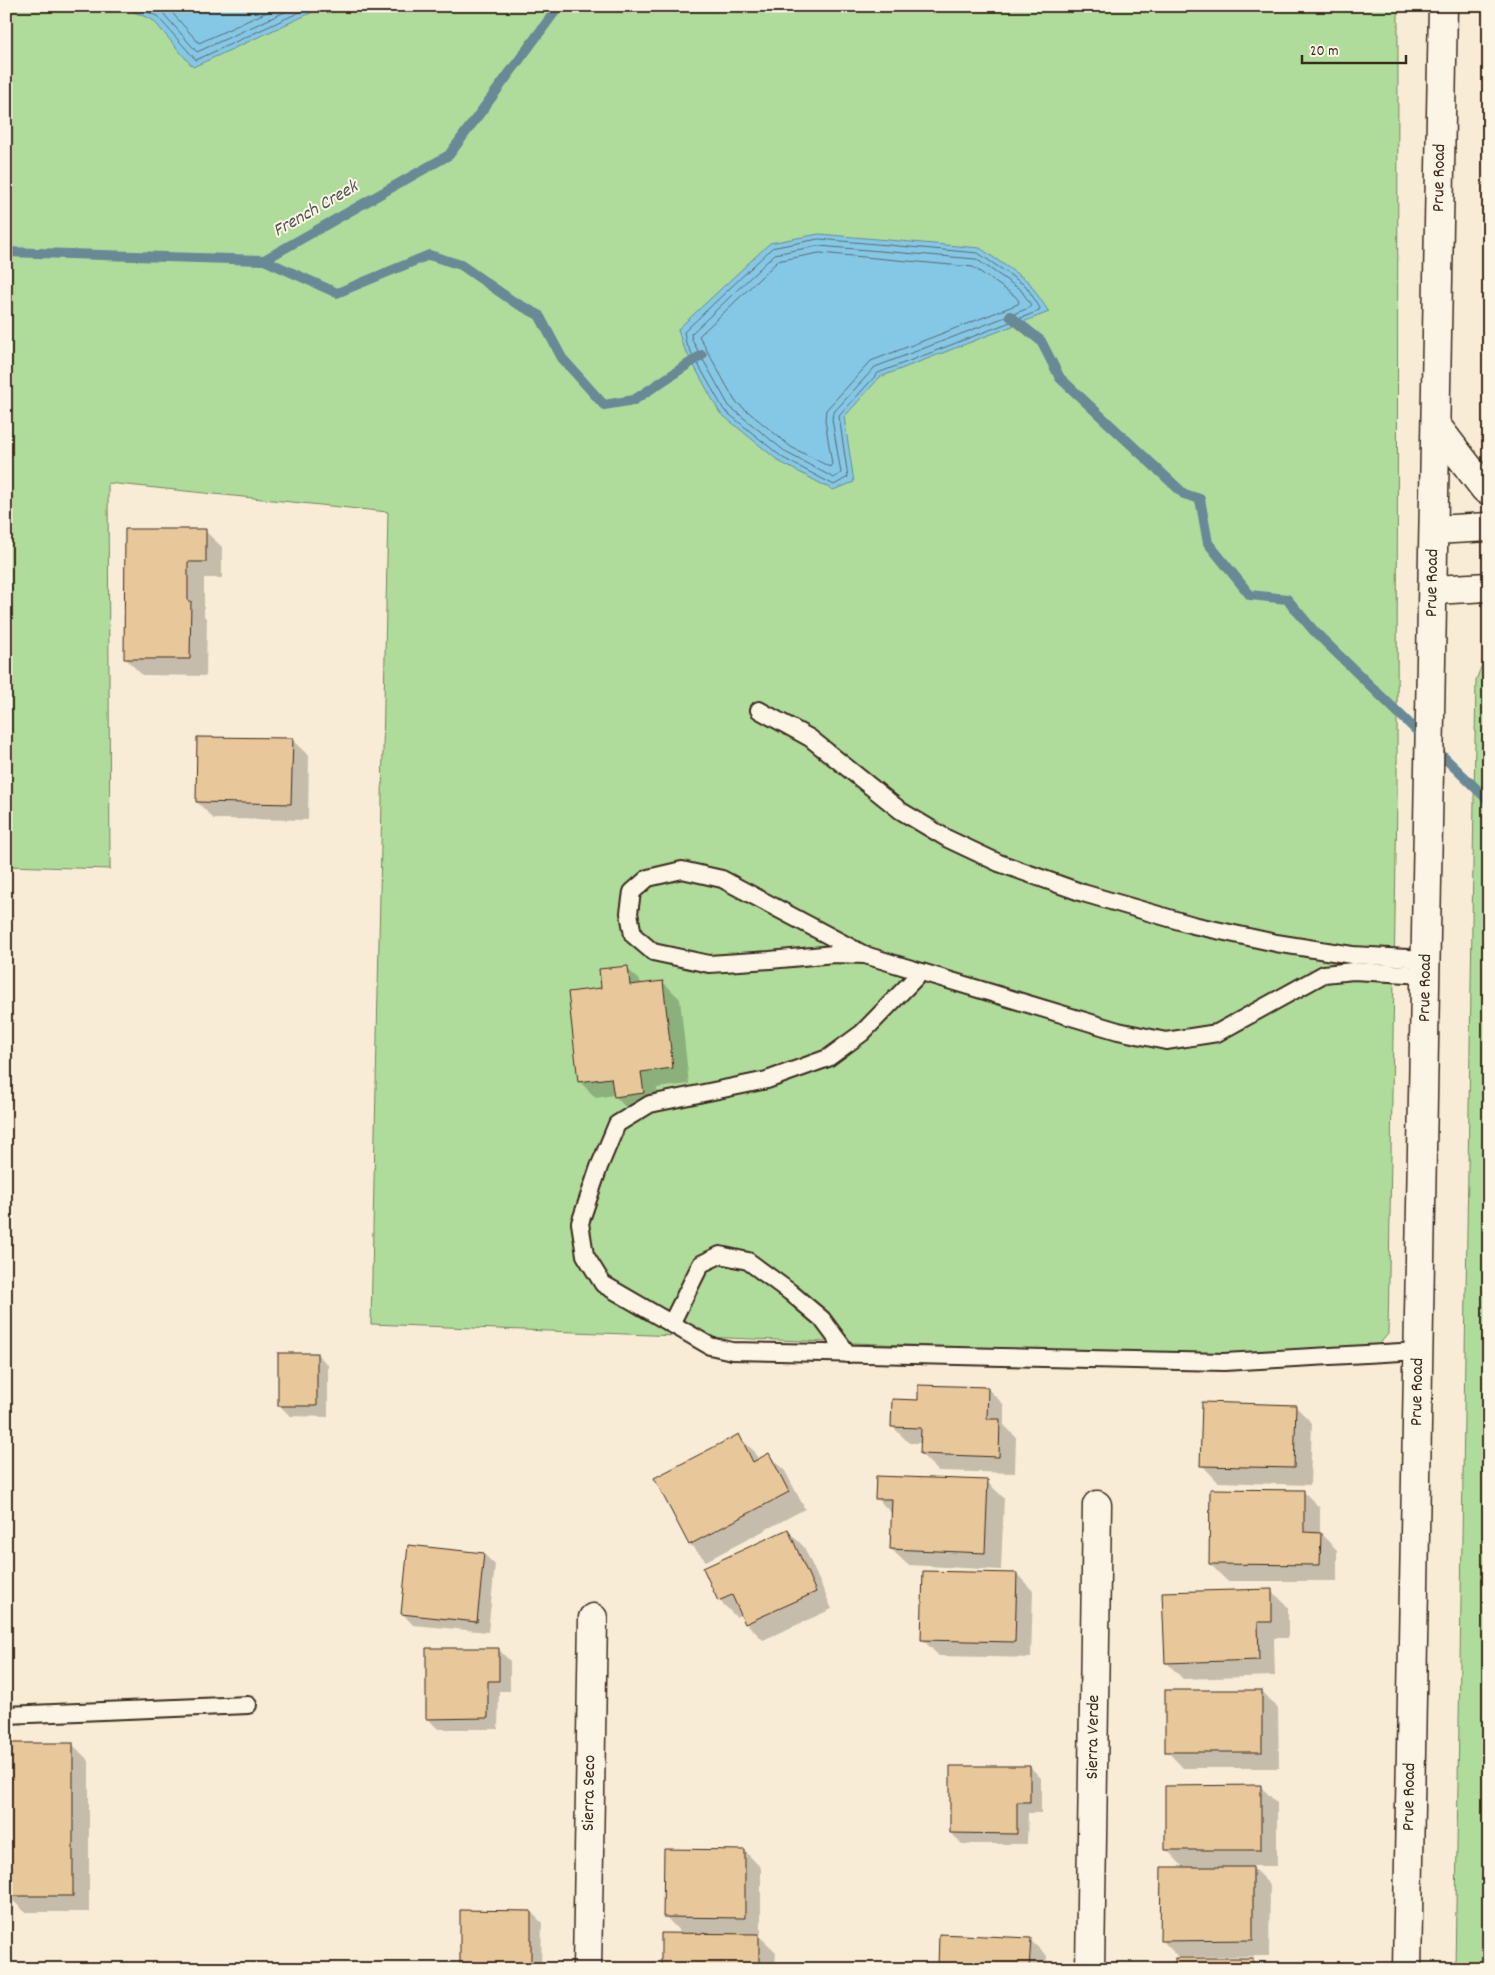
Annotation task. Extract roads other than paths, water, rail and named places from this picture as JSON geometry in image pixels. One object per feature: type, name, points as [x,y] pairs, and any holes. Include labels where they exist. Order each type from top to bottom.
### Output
[{"type":"main road","name":"Prue Road","points":[[1407,1969],[1444,6]]},
{"type":"main road","points":[[1436,425],[1485,489],[1489,490]]},
{"type":"main road","points":[[1434,530],[1489,527]]},
{"type":"main road","points":[[1433,590],[1489,587]]},
{"type":"main road","name":"Sierra Verde","points":[[1090,1969],[1097,1505]]},
{"type":"main road","name":"Sierra Seco","points":[[587,1969],[593,1618]]},
{"type":"lane","points":[[759,710],[810,738],[901,811],[948,839],[998,863],[1083,893],[1183,922],[1276,943],[1352,955],[1426,959]]},
{"type":"lane","points":[[865,955],[834,954],[709,964],[653,952],[632,935],[629,913],[632,892],[648,878],[682,870],[722,879],[865,955],[1118,1031],[1166,1041],[1217,1033],[1324,974],[1426,959]]},
{"type":"lane","points":[[921,972],[862,1034],[828,1058],[767,1080],[650,1104],[617,1124],[599,1167],[580,1223],[585,1255],[603,1284],[710,1346],[732,1351],[1224,1362],[1419,1351]]},
{"type":"lane","points":[[671,1324],[701,1264],[720,1255],[748,1261],[790,1292],[822,1319],[848,1354]]},
{"type":"lane","points":[[6,1716],[248,1705]]},
{"type":"water","points":[[120,6],[326,6],[193,67],[153,20]]},
{"type":"water","points":[[819,234],[980,248],[1029,282],[1049,312],[880,377],[844,417],[854,482],[833,490],[780,462],[720,413],[682,344],[678,329],[770,243]]},
{"type":"waterway","name":"French Creek","points":[[6,252],[264,260],[449,155],[559,6]]},
{"type":"waterway","points":[[264,260],[337,293],[429,255],[461,265],[514,302],[539,315],[562,358],[604,405],[634,400],[702,355]]},
{"type":"waterway","points":[[1010,316],[1041,341],[1060,378],[1184,494],[1200,499],[1208,543],[1250,595],[1287,599],[1314,631],[1489,801]]}]
